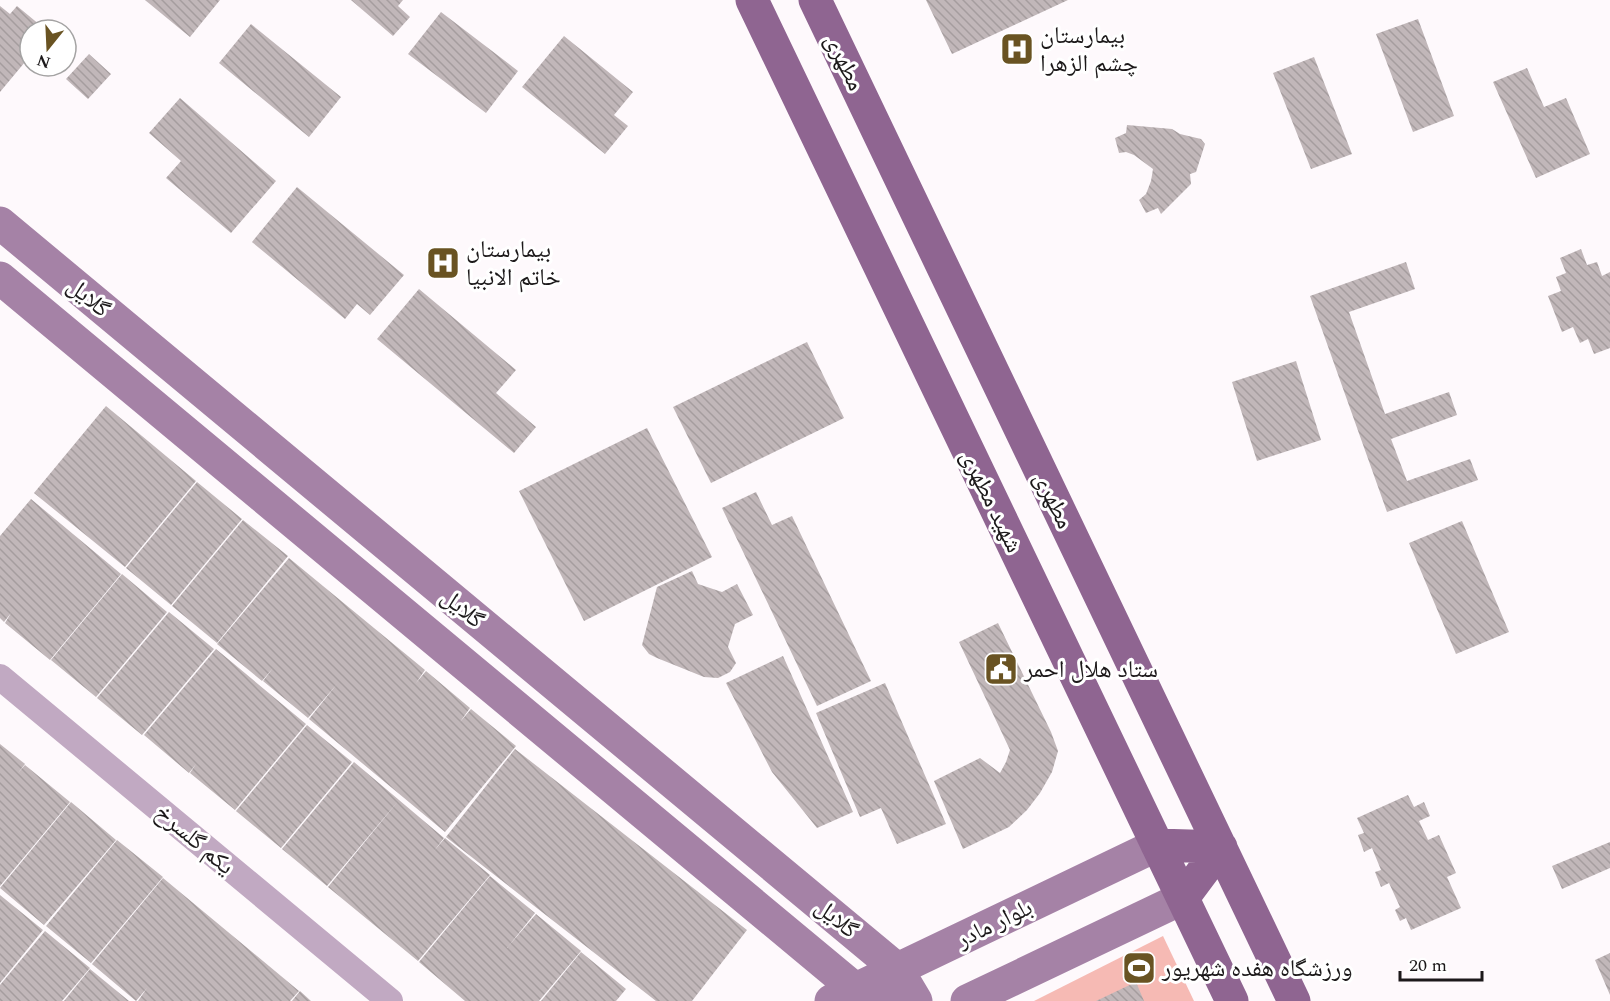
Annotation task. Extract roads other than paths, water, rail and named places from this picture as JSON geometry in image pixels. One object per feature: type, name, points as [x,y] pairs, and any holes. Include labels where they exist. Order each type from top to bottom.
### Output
[{"type":"main road","name":"شهید مطهری","points":[[752,0],[1232,1001]]},
{"type":"main road","name":"مطهری","points":[[815,0],[1294,1001]]},
{"type":"main road","points":[[1157,845],[1221,847]]},
{"type":"main road","points":[[1183,898],[1221,847]]},
{"type":"street","name":"گلایل","points":[[0,223],[897,969],[916,1001]]},
{"type":"street","name":"گلایل","points":[[0,278],[856,997]]},
{"type":"street","name":"یکم گلسرخ","points":[[0,676],[390,1001]]},
{"type":"street","name":"بلوار مادر","points":[[856,997],[897,969],[1157,845]]},
{"type":"street","points":[[968,1001],[1183,898]]},
{"type":"place","name":"بیمارستان چشم الزهرا","points":[[1017,49]]},
{"type":"place","name":"بیمارستان خاتم الانبیا","points":[[443,263]]},
{"type":"place","name":"ستاد هلال احمر","points":[[1001,669]]},
{"type":"place","name":"ورزشگاه هفده شهریور","points":[[1139,968]]}]
